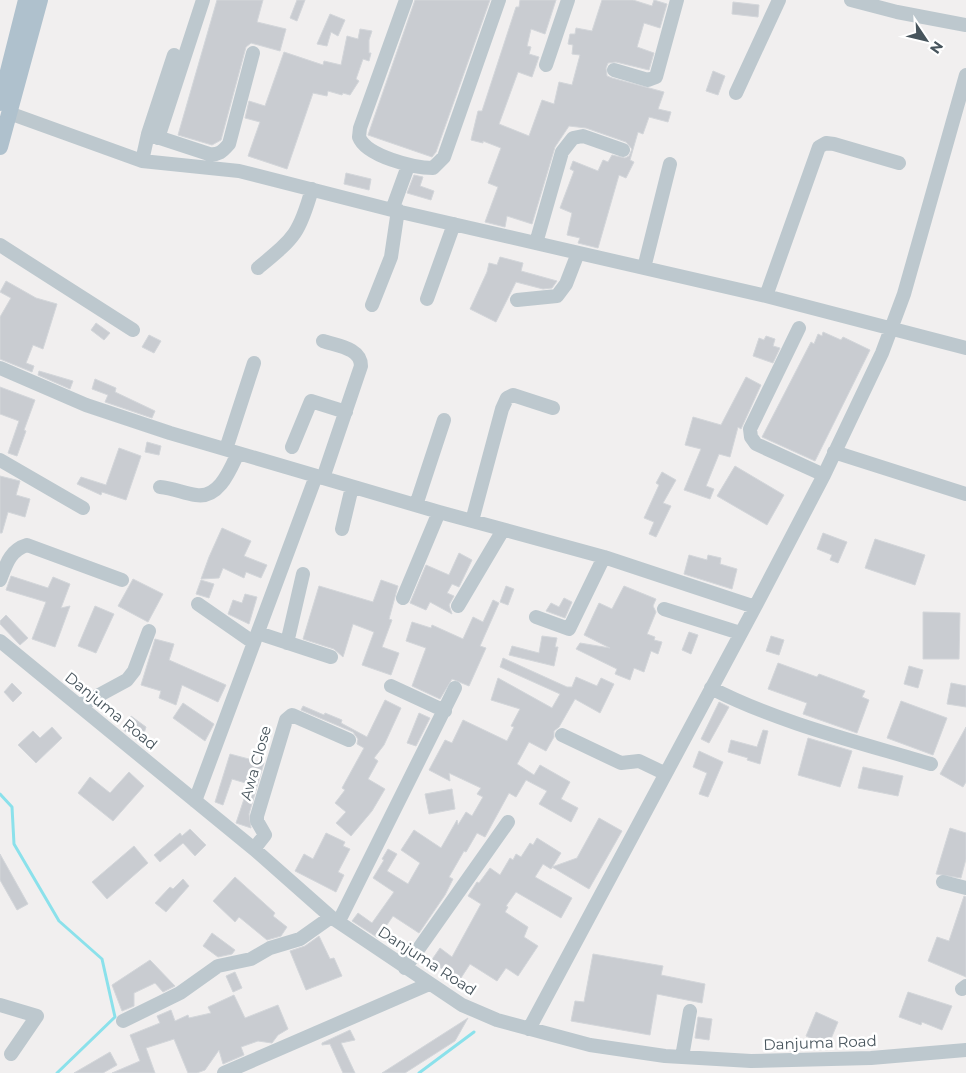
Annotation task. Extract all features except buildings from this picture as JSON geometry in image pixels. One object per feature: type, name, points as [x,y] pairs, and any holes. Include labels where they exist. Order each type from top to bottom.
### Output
[{"type":"main road","points":[[0,148],[5,108],[26,0]]},
{"type":"main road","points":[[5,108],[40,0]]},
{"type":"street","points":[[142,161],[203,0]]},
{"type":"street","points":[[406,0],[360,128],[359,137],[366,148],[408,166],[433,168],[444,157],[499,0]]},
{"type":"street","points":[[546,65],[568,0]]},
{"type":"street","points":[[614,70],[648,80],[656,76],[676,0]]},
{"type":"street","points":[[736,93],[779,0]]},
{"type":"street","points":[[851,0],[897,12],[966,25]]},
{"type":"street","points":[[153,136],[217,155],[228,144],[253,53]]},
{"type":"street","points":[[153,136],[174,55]]},
{"type":"street","points":[[529,1029],[824,475],[893,330],[933,199],[966,75]]},
{"type":"street","points":[[5,108],[142,161],[239,172],[766,296],[966,348]]},
{"type":"street","points":[[536,243],[562,152],[573,138],[584,136],[623,150]]},
{"type":"street","points":[[766,296],[819,146],[826,143],[834,144],[899,163]]},
{"type":"street","points":[[644,268],[670,164]]},
{"type":"street","points":[[372,305],[391,257],[395,210],[408,166]]},
{"type":"street","points":[[258,268],[289,243],[299,230],[312,189]]},
{"type":"street","points":[[427,299],[454,224]]},
{"type":"street","points":[[0,245],[133,330]]},
{"type":"street","points":[[517,300],[557,296],[566,284],[578,253]]},
{"type":"street","points":[[799,328],[750,429],[751,437],[756,444],[824,475]]},
{"type":"street","points":[[195,801],[256,638],[346,412],[361,366],[361,359],[356,352],[323,341]]},
{"type":"street","points":[[160,487],[176,488],[198,495],[211,492],[226,479],[254,363]]},
{"type":"street","points":[[0,368],[86,405],[352,487],[604,557],[755,606]]},
{"type":"street","points":[[472,521],[502,409],[507,398],[513,395],[553,408]]},
{"type":"street","points":[[292,447],[311,401],[346,412]]},
{"type":"street","points":[[416,505],[444,420]]},
{"type":"street","points":[[834,452],[966,494]]},
{"type":"street","points":[[0,460],[83,508]]},
{"type":"street","points":[[342,529],[352,487]]},
{"type":"street","points":[[403,598],[439,512]]},
{"type":"street","points":[[458,606],[503,530]]},
{"type":"street","points":[[0,580],[8,559],[17,549],[27,545],[122,580]]},
{"type":"street","points":[[536,617],[569,629],[604,557]]},
{"type":"street","points":[[287,643],[303,574]]},
{"type":"street","points":[[198,604],[256,638],[287,643],[332,657]]},
{"type":"street","points":[[664,609],[740,633]]},
{"type":"street","points":[[79,706],[128,680],[134,671],[149,632]]},
{"type":"street","name":"Danjuma Road","points":[[0,641],[335,919],[462,1005],[497,1020],[590,1045],[682,1057],[812,1067],[966,1050]]},
{"type":"street","points":[[391,686],[445,711]]},
{"type":"street","points":[[123,1021],[180,993],[218,966],[251,959],[270,948],[300,939],[335,919],[445,711],[455,688]]},
{"type":"street","points":[[711,688],[731,698],[815,728],[931,764]]},
{"type":"street","name":"Awa Close","points":[[254,850],[265,835],[257,821],[257,816],[286,720],[292,715],[349,740]]},
{"type":"street","points":[[562,735],[620,763],[639,761],[664,773]]},
{"type":"street","points":[[405,968],[508,822]]},
{"type":"street","points":[[943,882],[966,888]]},
{"type":"street","points":[[224,1073],[429,984]]},
{"type":"street","points":[[0,1005],[37,1016],[11,1054]]},
{"type":"street","points":[[682,1057],[690,1011]]},
{"type":"waterway","points":[[0,794],[12,807],[14,844],[59,921],[102,959],[115,1017],[57,1073]]},
{"type":"waterway","points":[[419,1073],[474,1032]]}]
